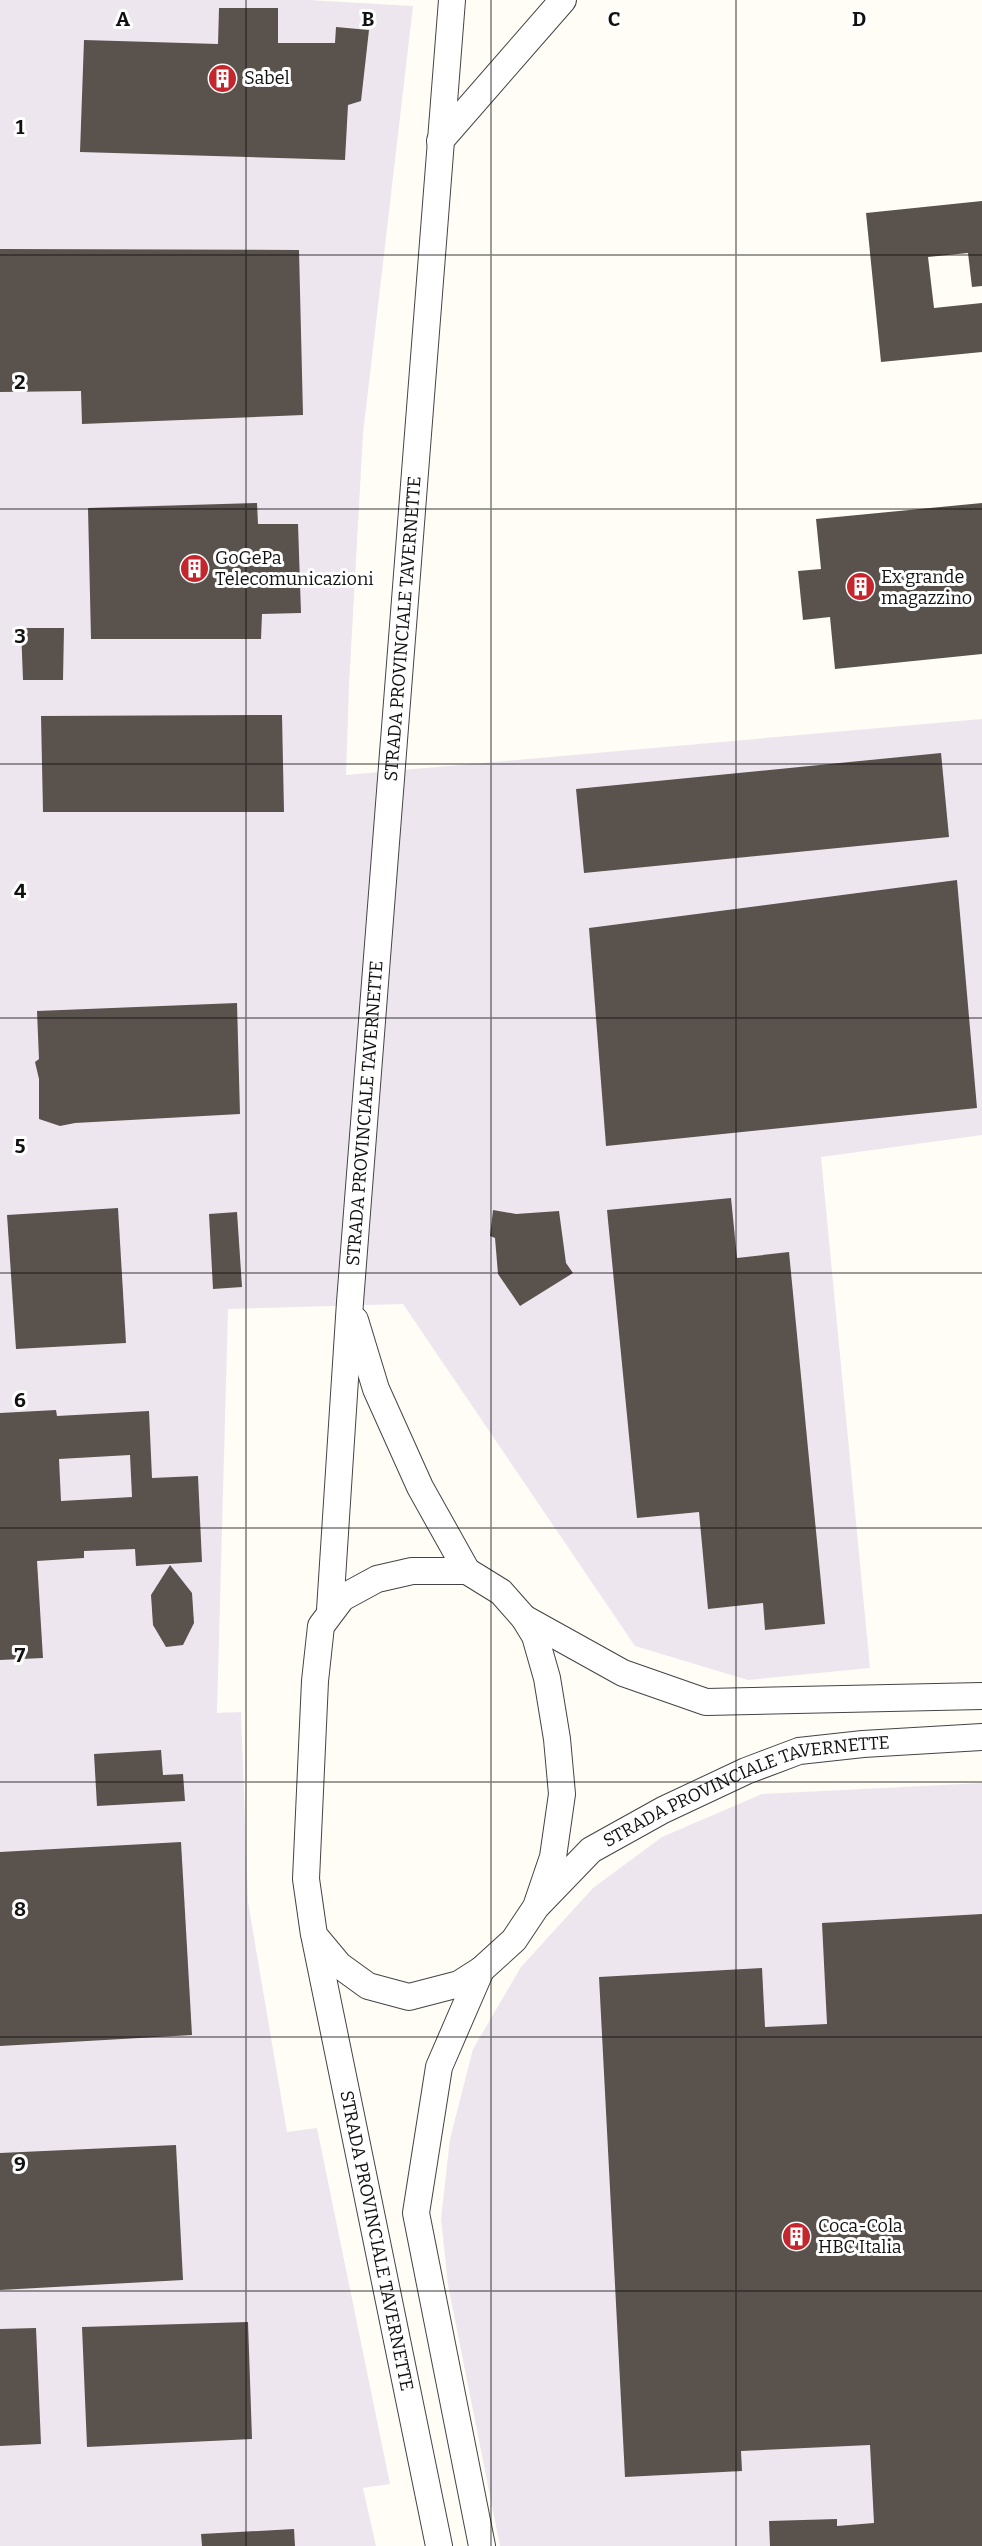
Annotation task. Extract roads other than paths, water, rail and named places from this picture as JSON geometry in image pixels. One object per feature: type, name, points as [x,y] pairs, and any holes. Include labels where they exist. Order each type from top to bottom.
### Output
[{"type":"street","name":"STRADA PROVINCIALE TAVERNETTE","points":[[439,2546],[314,1935],[306,1879],[315,1681],[321,1626],[330,1610],[350,1302],[452,0]]},
{"type":"street","points":[[440,141],[563,0]]},
{"type":"street","name":"STRADA PROVINCIALE TAVERNETTE","points":[[350,1302],[376,1389],[420,1487],[467,1571]]},
{"type":"street","points":[[314,1935],[339,1965],[368,1986],[409,1997],[459,1984],[481,1970],[514,1940],[536,1907],[553,1857],[562,1794],[557,1739],[547,1678],[535,1636],[524,1618],[501,1592],[467,1571],[429,1569],[377,1579],[342,1598],[330,1610]]},
{"type":"street","points":[[524,1618],[623,1673],[706,1702],[982,1696]]},
{"type":"street","name":"STRADA PROVINCIALE TAVERNETTE","points":[[536,1907],[591,1850],[663,1810],[746,1771],[799,1751],[863,1744],[982,1737]]},
{"type":"street","points":[[481,1970],[439,2067],[416,2213],[482,2546]]},
{"type":"place","name":"Sabel","points":[[223,78]]},
{"type":"place","name":"GoGePa Telecomunicazioni","points":[[194,568]]},
{"type":"place","name":"Ex grande magazzino","points":[[860,587]]},
{"type":"place","name":"Coca-Cola HBC Italia","points":[[797,2236]]}]
